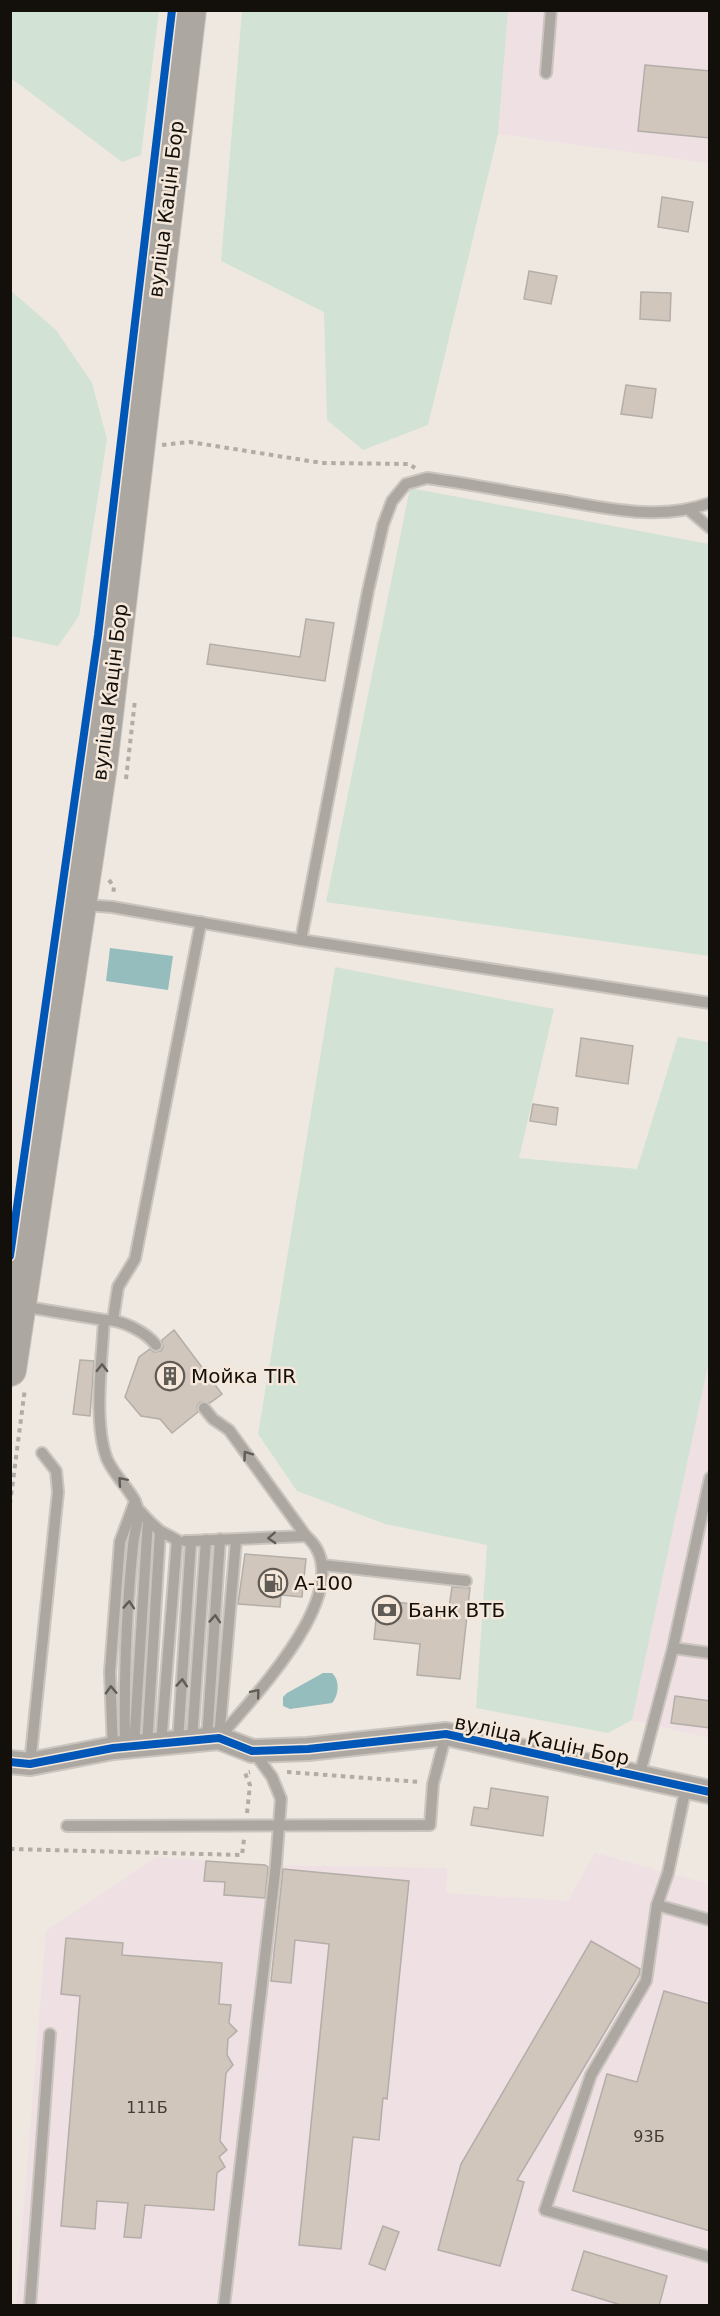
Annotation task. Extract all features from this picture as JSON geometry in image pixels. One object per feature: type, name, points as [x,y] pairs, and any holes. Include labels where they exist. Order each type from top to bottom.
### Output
[{"type":"main road","name":"вуліца Кацін Бор","points":[[10,1370],[101,766],[190,10]]},
{"type":"street","name":"вуліца Кацін Бор","points":[[164,1744],[252,1751],[308,1749],[446,1734],[710,1792]]},
{"type":"street","points":[[20,1763],[164,1744]]},
{"type":"lane","points":[[546,73],[551,10]]},
{"type":"lane","points":[[302,939],[368,591],[383,525],[392,501],[406,484],[427,478],[613,510],[656,514],[688,510],[710,502]]},
{"type":"lane","points":[[688,510],[710,528]]},
{"type":"lane","points":[[81,904],[112,907],[710,1003]]},
{"type":"lane","points":[[201,922],[135,1259],[118,1287],[109,1320],[100,1426],[106,1457],[114,1472],[126,1484],[137,1506],[160,1531],[177,1540],[191,1541],[306,1536]]},
{"type":"lane","points":[[20,1305],[109,1320],[150,1337],[156,1345]]},
{"type":"lane","points":[[164,1744],[296,1645],[317,1602],[322,1565],[317,1546],[306,1536],[229,1430],[213,1419],[204,1408]]},
{"type":"lane","points":[[20,1763],[58,1492],[56,1472],[42,1453]]},
{"type":"lane","points":[[639,1777],[673,1648],[710,1479]]},
{"type":"lane","points":[[137,1506],[120,1542],[110,1672],[164,1744]]},
{"type":"lane","points":[[148,1520],[164,1744]]},
{"type":"lane","points":[[160,1531],[164,1744]]},
{"type":"lane","points":[[164,1744],[220,1539]]},
{"type":"lane","points":[[164,1744],[177,1540]]},
{"type":"lane","points":[[164,1744],[206,1540]]},
{"type":"lane","points":[[164,1744],[236,1540]]},
{"type":"lane","points":[[164,1744],[191,1541]]},
{"type":"lane","points":[[322,1565],[466,1581]]},
{"type":"lane","points":[[673,1648],[710,1653]]},
{"type":"lane","points":[[67,1826],[430,1826],[433,1784],[446,1734]]},
{"type":"lane","points":[[224,2306],[281,1799],[272,1777],[252,1751]]},
{"type":"lane","points":[[686,1787],[668,1873],[657,1905],[646,1981],[591,2075],[545,2211],[710,2257]]},
{"type":"lane","points":[[657,1905],[710,1920]]},
{"type":"lane","points":[[30,2306],[50,2034]]},
{"type":"path","points":[[156,446],[190,442],[322,463],[409,464],[427,478]]},
{"type":"shaded area","points":[[508,11],[709,11],[709,163],[498,134]]},
{"type":"shaded area","points":[[709,1361],[709,1738],[632,1720]]},
{"type":"shaded area","points":[[595,1853],[709,1884],[709,2305],[16,2306],[46,1931],[156,1857],[265,1865],[447,1868],[446,1893],[568,1901]]},
{"type":"green space","points":[[10,11],[159,11],[141,155],[122,162],[11,78]]},
{"type":"green space","points":[[242,11],[508,11],[498,134],[428,425],[363,450],[327,420],[324,312],[221,261]]},
{"type":"green space","points":[[11,291],[56,330],[92,383],[107,439],[79,616],[58,646],[11,636]]},
{"type":"green space","points":[[410,488],[709,544],[709,956],[326,902]]},
{"type":"green space","points":[[335,967],[554,1009],[519,1158],[637,1169],[678,1037],[709,1042],[709,1361],[632,1720],[608,1733],[476,1708],[487,1545],[385,1524],[297,1491],[258,1434]]},
{"type":"water","points":[[110,948],[173,956],[168,990],[106,981]]},
{"type":"water","points":[[323,1673],[332,1673],[335,1676],[337,1692],[332,1703],[290,1709],[283,1706],[283,1697],[287,1693]]},
{"type":"building","points":[[645,65],[710,71],[710,138],[638,131]]},
{"type":"building","points":[[662,197],[693,202],[688,232],[658,227]]},
{"type":"building","points":[[529,271],[557,276],[551,304],[524,299]]},
{"type":"building","points":[[641,292],[671,293],[670,321],[640,319]]},
{"type":"building","points":[[626,385],[656,389],[652,418],[621,414]]},
{"type":"building","points":[[306,619],[334,623],[325,681],[207,664],[210,644],[300,657]]},
{"type":"building","points":[[581,1038],[633,1046],[628,1084],[576,1076]]},
{"type":"building","points":[[533,1104],[558,1108],[556,1125],[530,1121]]},
{"type":"building","name":"Мойка TIR","points":[[174,1330],[222,1394],[210,1403],[200,1402],[197,1406],[198,1412],[172,1433],[160,1419],[141,1416],[125,1397],[139,1357],[150,1349],[154,1352],[161,1351],[162,1340]]},
{"type":"building","points":[[80,1360],[94,1361],[90,1416],[73,1414]]},
{"type":"building","name":"А-100","points":[[245,1554],[306,1559],[302,1597],[281,1595],[280,1607],[238,1604]]},
{"type":"building","points":[[452,1587],[470,1588],[460,1679],[417,1675],[420,1644],[374,1639],[378,1600],[449,1608]]},
{"type":"building","points":[[675,1696],[710,1701],[710,1728],[671,1723]]},
{"type":"building","points":[[491,1788],[548,1797],[543,1836],[471,1825],[474,1807],[488,1809]]},
{"type":"building","points":[[206,1861],[265,1865],[268,1867],[265,1898],[224,1895],[225,1882],[204,1881]]},
{"type":"building","points":[[283,1869],[409,1881],[387,2099],[383,2098],[379,2140],[353,2137],[341,2249],[299,2245],[329,1944],[295,1940],[291,1983],[271,1981]]},
{"type":"building","points":[[66,1938],[123,1943],[122,1955],[222,1963],[219,2004],[231,2005],[229,2023],[237,2031],[228,2039],[227,2055],[233,2065],[226,2073],[220,2141],[227,2150],[219,2157],[225,2167],[217,2173],[214,2210],[145,2205],[141,2238],[124,2237],[128,2203],[97,2201],[95,2229],[61,2226],[80,1996],[61,1994]]},
{"type":"building","points":[[591,1941],[640,1969],[639,1975],[517,2180],[524,2182],[500,2266],[438,2250],[461,2164]]},
{"type":"building","points":[[664,1991],[710,2004],[710,2231],[573,2191],[607,2074],[637,2082]]},
{"type":"building","points":[[383,2226],[399,2232],[385,2270],[369,2264]]},
{"type":"building","points":[[584,2251],[667,2276],[659,2306],[624,2306],[572,2290]]},
{"type":"cycle path","points":[[10,1256],[98,635],[172,10]]},
{"type":"cycle path","points":[[10,1762],[30,1764],[113,1748],[219,1738],[252,1751],[308,1749],[446,1734],[710,1792]]},
{"type":"place","name":"Мойка TIR","points":[[170,1376]]},
{"type":"place","name":"А-100","points":[[273,1583]]},
{"type":"place","name":"Банк ВТБ","points":[[387,1610]]}]
